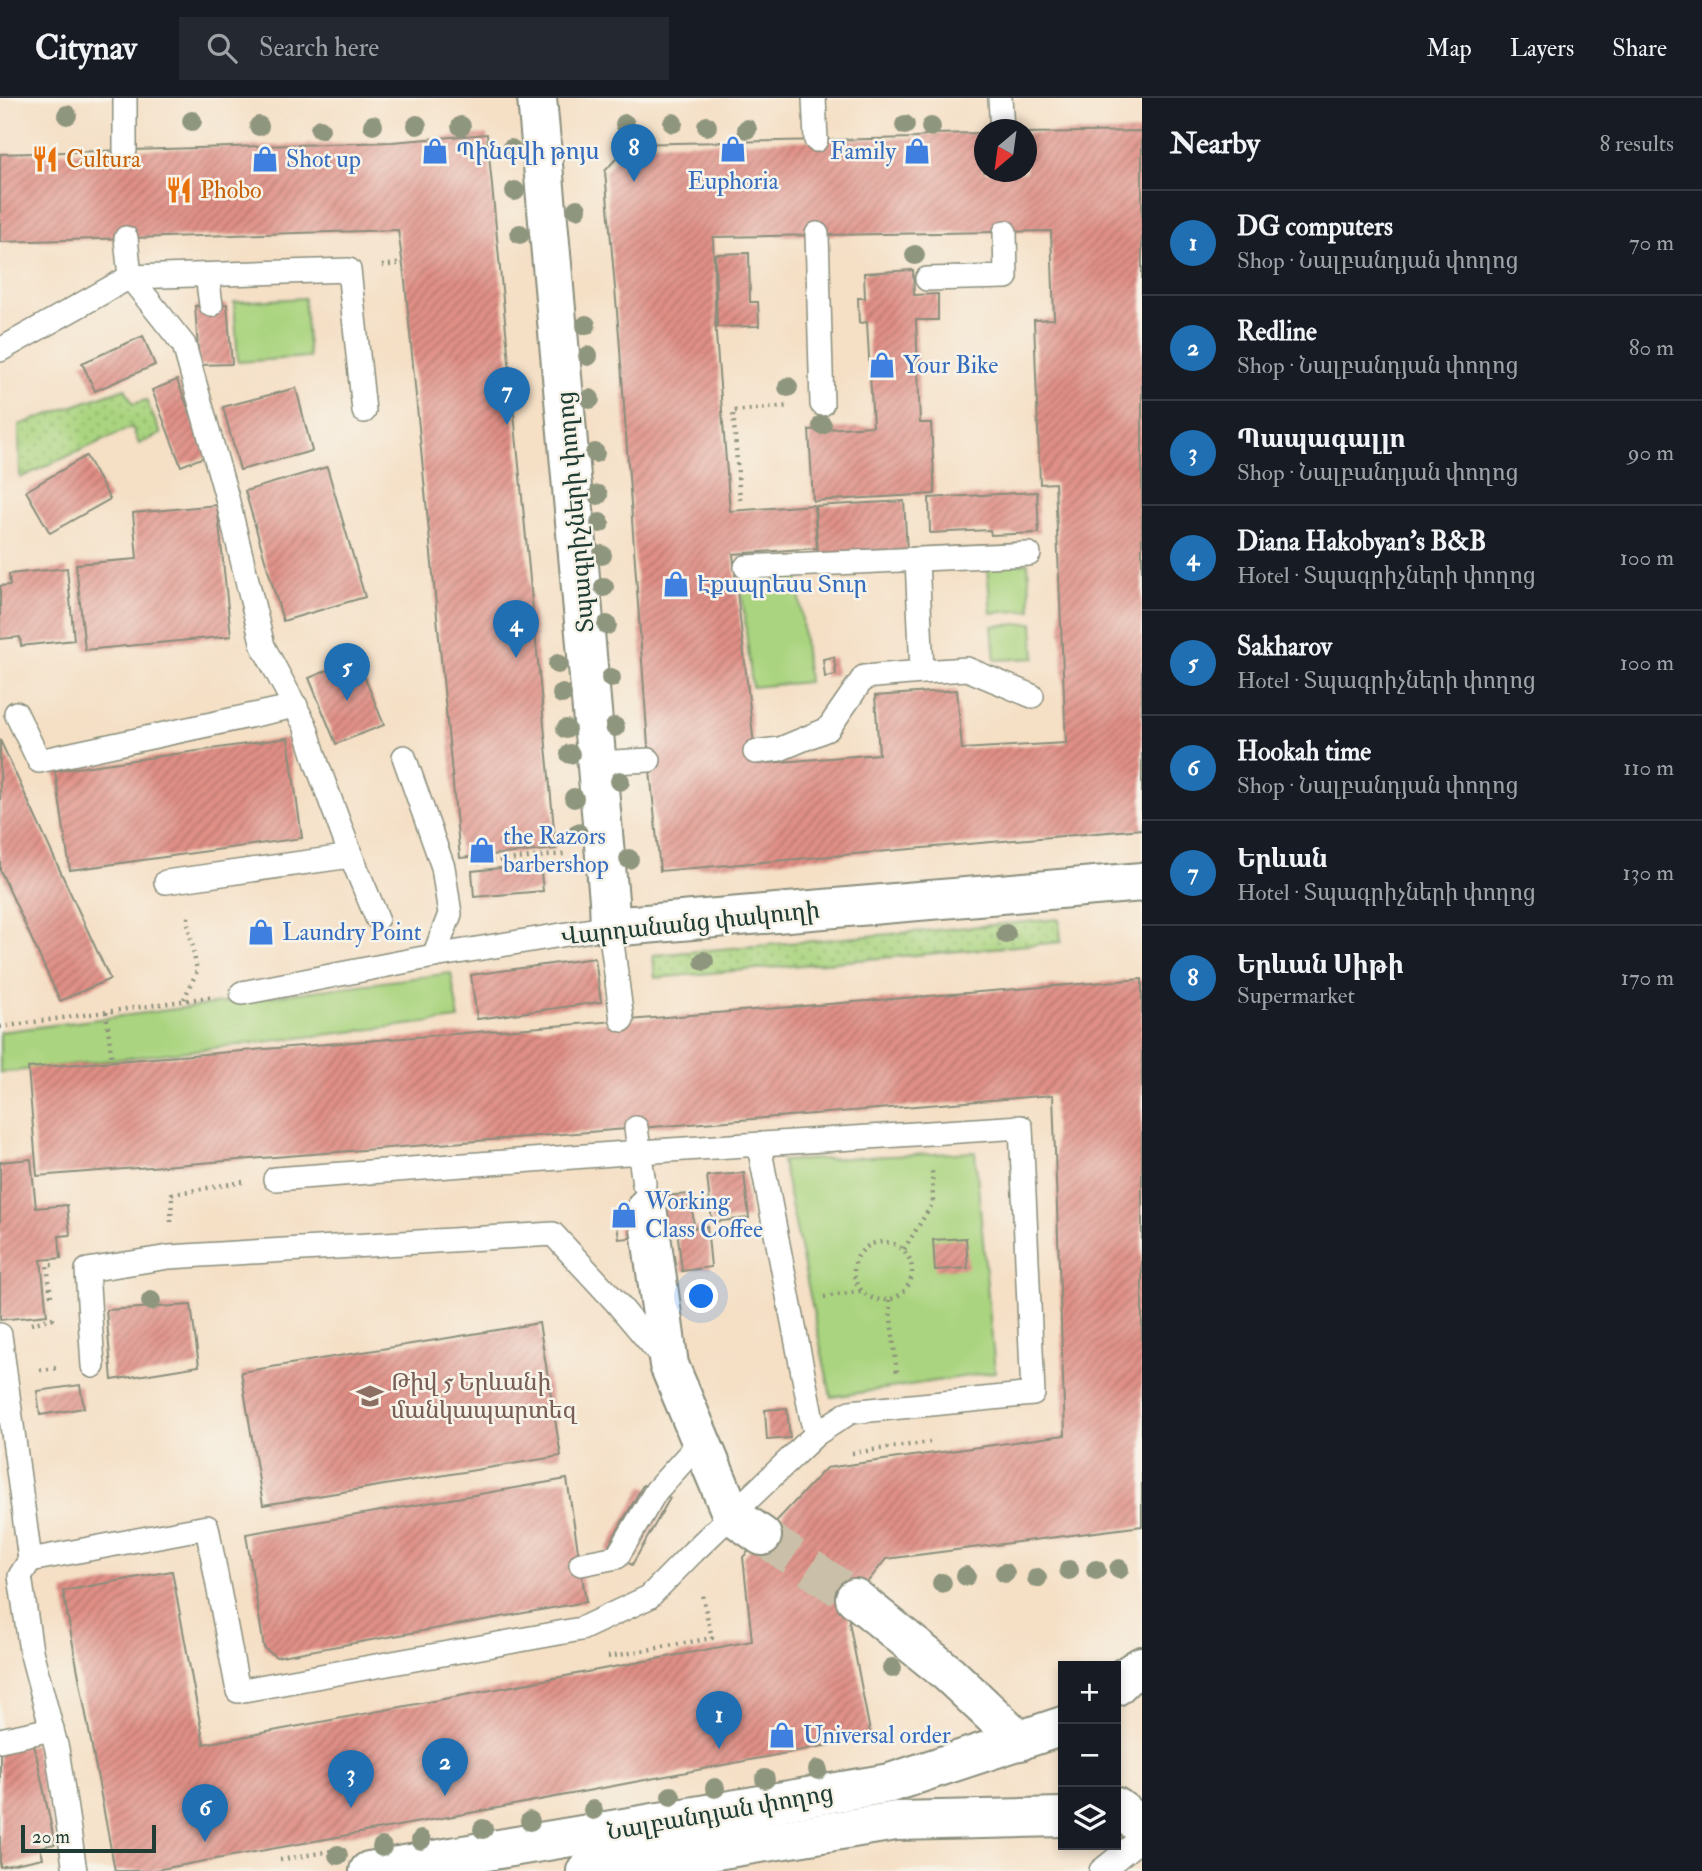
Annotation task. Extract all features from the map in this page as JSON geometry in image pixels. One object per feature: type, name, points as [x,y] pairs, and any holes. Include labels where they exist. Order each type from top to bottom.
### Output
[{"type":"street","name":"Տպագրիչների փողոց","points":[[537,98],[610,927]]},
{"type":"street","name":"Վարդանանց փակուղի","points":[[610,927],[1142,883]]},
{"type":"street","points":[[646,1196],[669,1365],[701,1441],[747,1526]]},
{"type":"street","points":[[855,1598],[949,1674],[1020,1741]]},
{"type":"street","points":[[1121,1680],[1142,1666]]},
{"type":"street","name":"Նալբանդյան փողոց","points":[[369,1871],[890,1783],[1058,1728]]},
{"type":"street","points":[[1121,1811],[1142,1826]]},
{"type":"street","name":"Նալբանդյան փողոց","points":[[586,1871],[896,1821],[1058,1817]]},
{"type":"lane","points":[[125,98],[125,150]]},
{"type":"lane","points":[[814,98],[816,139]]},
{"type":"lane","points":[[1000,98],[1001,119]]},
{"type":"lane","points":[[927,279],[1006,277],[1005,232]]},
{"type":"lane","points":[[817,234],[822,404]]},
{"type":"lane","points":[[126,238],[130,277],[184,345],[263,646],[300,716],[351,856],[377,918]]},
{"type":"lane","points":[[0,350],[130,277],[349,270],[364,411]]},
{"type":"lane","points":[[207,275],[211,305]]},
{"type":"lane","points":[[746,567],[1029,554]]},
{"type":"lane","points":[[917,559],[922,672]]},
{"type":"lane","points":[[755,752],[780,749],[828,729],[864,677],[967,670],[1032,696]]},
{"type":"lane","points":[[16,713],[39,761],[300,716]]},
{"type":"lane","points":[[404,757],[443,867],[450,914],[434,956]]},
{"type":"lane","points":[[597,763],[649,760]]},
{"type":"lane","points":[[166,882],[351,856]]},
{"type":"lane","points":[[610,927],[622,1020]]},
{"type":"lane","name":"Վարդանանց փակուղի","points":[[242,993],[434,956],[610,927]]},
{"type":"lane","points":[[17,1570],[207,1527],[238,1691],[581,1629],[649,1597],[693,1552],[747,1526],[816,1434],[850,1412],[1033,1394],[1021,1127],[275,1179]]},
{"type":"lane","points":[[636,1128],[646,1196]]},
{"type":"lane","points":[[759,1146],[811,1420],[816,1434]]},
{"type":"lane","points":[[93,1366],[87,1269],[169,1257],[553,1234],[617,1302],[669,1365]]},
{"type":"lane","points":[[0,1335],[17,1570],[31,1651],[57,1749],[75,1871]]},
{"type":"lane","points":[[581,1564],[617,1557],[656,1491],[701,1441]]},
{"type":"lane","points":[[0,1740],[52,1729]]},
{"type":"lane","points":[[1101,1871],[1142,1838]]},
{"type":"path","points":[[740,500],[733,411],[822,404]]},
{"type":"path","points":[[443,867],[571,853]]},
{"type":"path","points":[[183,1000],[197,971],[188,922],[191,879]]},
{"type":"path","points":[[0,1027],[212,996]]},
{"type":"path","points":[[106,1012],[113,1061]]},
{"type":"path","points":[[904,1249],[933,1203],[932,1133]]},
{"type":"path","points":[[169,1257],[172,1194],[247,1181]]},
{"type":"path","points":[[875,1242],[889,1242],[904,1249],[912,1263],[912,1279],[903,1293],[889,1299],[874,1299],[861,1291],[854,1278],[855,1263],[862,1250],[875,1242]]},
{"type":"path","points":[[27,1325],[53,1318],[47,1265],[59,1264]]},
{"type":"path","points":[[889,1299],[900,1407]]},
{"type":"path","points":[[4,1372],[93,1366]]},
{"type":"path","points":[[847,1454],[940,1441]]},
{"type":"green space","points":[[304,298],[309,357],[238,362],[234,302]]},
{"type":"green space","points":[[125,388],[133,404],[146,400],[161,434],[139,444],[132,427],[20,478],[19,425]]},
{"type":"green space","points":[[1028,563],[1031,610],[991,613],[987,566]]},
{"type":"green space","points":[[798,578],[808,682],[752,687],[741,584]]},
{"type":"green space","points":[[1033,623],[1035,658],[995,660],[992,626]]},
{"type":"green space","points":[[1059,919],[1061,942],[655,978],[653,955]]},
{"type":"green space","points":[[451,973],[459,1019],[0,1073],[0,1032]]},
{"type":"green space","points":[[975,1152],[995,1372],[831,1397],[782,1161]]},
{"type":"building","points":[[1142,131],[1142,829],[660,871],[649,760],[605,171],[629,144],[916,138],[928,134],[974,133],[974,182],[1037,182],[1037,133]],"holes":[[[1051,231],[1054,319],[1034,320],[1040,484],[1055,483],[1066,743],[962,749],[957,690],[875,696],[879,754],[756,764],[733,554],[817,548],[814,505],[730,511],[716,335],[713,237]]]},
{"type":"building","points":[[487,134],[556,849],[460,858],[398,230],[0,242],[0,154],[392,142]]},
{"type":"building","points":[[749,253],[750,302],[758,302],[759,326],[717,327],[715,254]]},
{"type":"building","points":[[913,270],[914,295],[938,294],[938,320],[916,320],[920,423],[931,423],[935,494],[813,501],[809,430],[873,426],[867,322],[859,323],[858,298],[865,298],[864,273]]},
{"type":"building","points":[[227,304],[232,364],[199,365],[195,306]]},
{"type":"building","points":[[143,336],[155,365],[95,391],[82,363]]},
{"type":"building","points":[[177,380],[207,456],[181,466],[152,390]]},
{"type":"building","points":[[296,388],[312,451],[240,470],[223,407]]},
{"type":"building","points":[[86,456],[110,499],[50,533],[26,491]]},
{"type":"building","points":[[327,467],[365,597],[283,621],[245,491]]},
{"type":"building","points":[[1037,492],[1039,533],[991,535],[990,530],[930,533],[929,498]]},
{"type":"building","points":[[904,501],[907,551],[818,556],[815,506]]},
{"type":"building","points":[[217,505],[231,636],[85,650],[76,564],[137,559],[133,513]]},
{"type":"building","points":[[67,568],[74,640],[21,646],[20,637],[0,639],[0,586],[10,585],[9,574]]},
{"type":"building","points":[[834,657],[836,675],[825,677],[823,659]]},
{"type":"building","points":[[357,658],[384,725],[336,744],[309,678]]},
{"type":"building","points":[[288,738],[302,838],[70,870],[55,771]]},
{"type":"building","points":[[0,740],[110,979],[60,1001],[0,870]]},
{"type":"building","points":[[540,864],[543,891],[474,897],[472,871]]},
{"type":"building","points":[[595,958],[601,1002],[477,1019],[471,975]]},
{"type":"building","points":[[1142,979],[1142,1526],[886,1559],[850,1604],[849,1622],[871,1737],[150,1871],[115,1871],[63,1591],[172,1571],[204,1744],[752,1641],[743,1557],[826,1468],[1065,1435],[1053,1095],[37,1176],[28,1068]]},
{"type":"building","points":[[31,1159],[36,1208],[67,1205],[70,1235],[59,1236],[61,1258],[41,1260],[47,1315],[0,1320],[0,1162]]},
{"type":"building","points":[[744,1173],[749,1218],[712,1222],[707,1176]]},
{"type":"building","points":[[691,1194],[694,1228],[707,1226],[711,1267],[682,1271],[677,1229],[663,1230],[660,1196]]},
{"type":"building","points":[[635,1205],[639,1237],[619,1239],[615,1209]]},
{"type":"building","points":[[966,1238],[968,1268],[935,1270],[933,1240]]},
{"type":"building","points":[[191,1305],[199,1366],[112,1380],[106,1310]]},
{"type":"building","points":[[539,1323],[561,1456],[263,1505],[241,1372]]},
{"type":"building","points":[[80,1385],[84,1408],[40,1415],[37,1391]]},
{"type":"building","points":[[787,1408],[790,1438],[767,1440],[765,1410]]},
{"type":"building","points":[[567,1479],[586,1602],[276,1657],[264,1648],[246,1534]]},
{"type":"building","points":[[643,1485],[670,1498],[632,1565],[606,1551]]},
{"type":"building","points":[[34,1744],[55,1844],[40,1847],[43,1858],[0,1867],[0,1751]]},
{"type":"tunnel","points":[[762,1536],[855,1598]]},
{"type":"place","name":"Euphoria","points":[[733,149]]},
{"type":"place","name":"Պինգվի թոյս","points":[[435,151]]},
{"type":"place","name":"Family","points":[[917,151]]},
{"type":"place","name":"Cultura","points":[[45,159]]},
{"type":"place","name":"Shot up","points":[[265,159]]},
{"type":"place","name":"Երևան Սիթի","points":[[634,182]]},
{"type":"place","name":"Phobo","points":[[179,190]]},
{"type":"place","name":"Your Bike","points":[[882,365]]},
{"type":"place","name":"Երևան","points":[[507,425]]},
{"type":"place","name":"Էքսպրեսս Տուր","points":[[676,584]]},
{"type":"place","name":"Diana Hakobyan’s B&B","points":[[516,658]]},
{"type":"place","name":"Sakharov","points":[[347,701]]},
{"type":"place","name":"the Razors barbershop","points":[[482,850]]},
{"type":"place","name":"Laundry Point","points":[[261,932]]},
{"type":"place","name":"Working Class Coffee","points":[[624,1215]]},
{"type":"place","name":"Թիվ 5 Երևանի մանկապարտեզ","points":[[370,1396]]},
{"type":"place","name":"Universal order","points":[[782,1735]]},
{"type":"place","name":"DG computers","points":[[719,1749]]},
{"type":"place","name":"Redline","points":[[445,1796]]},
{"type":"place","name":"Պապագալլո","points":[[351,1808]]},
{"type":"place","name":"Hookah time","points":[[205,1842]]}]
